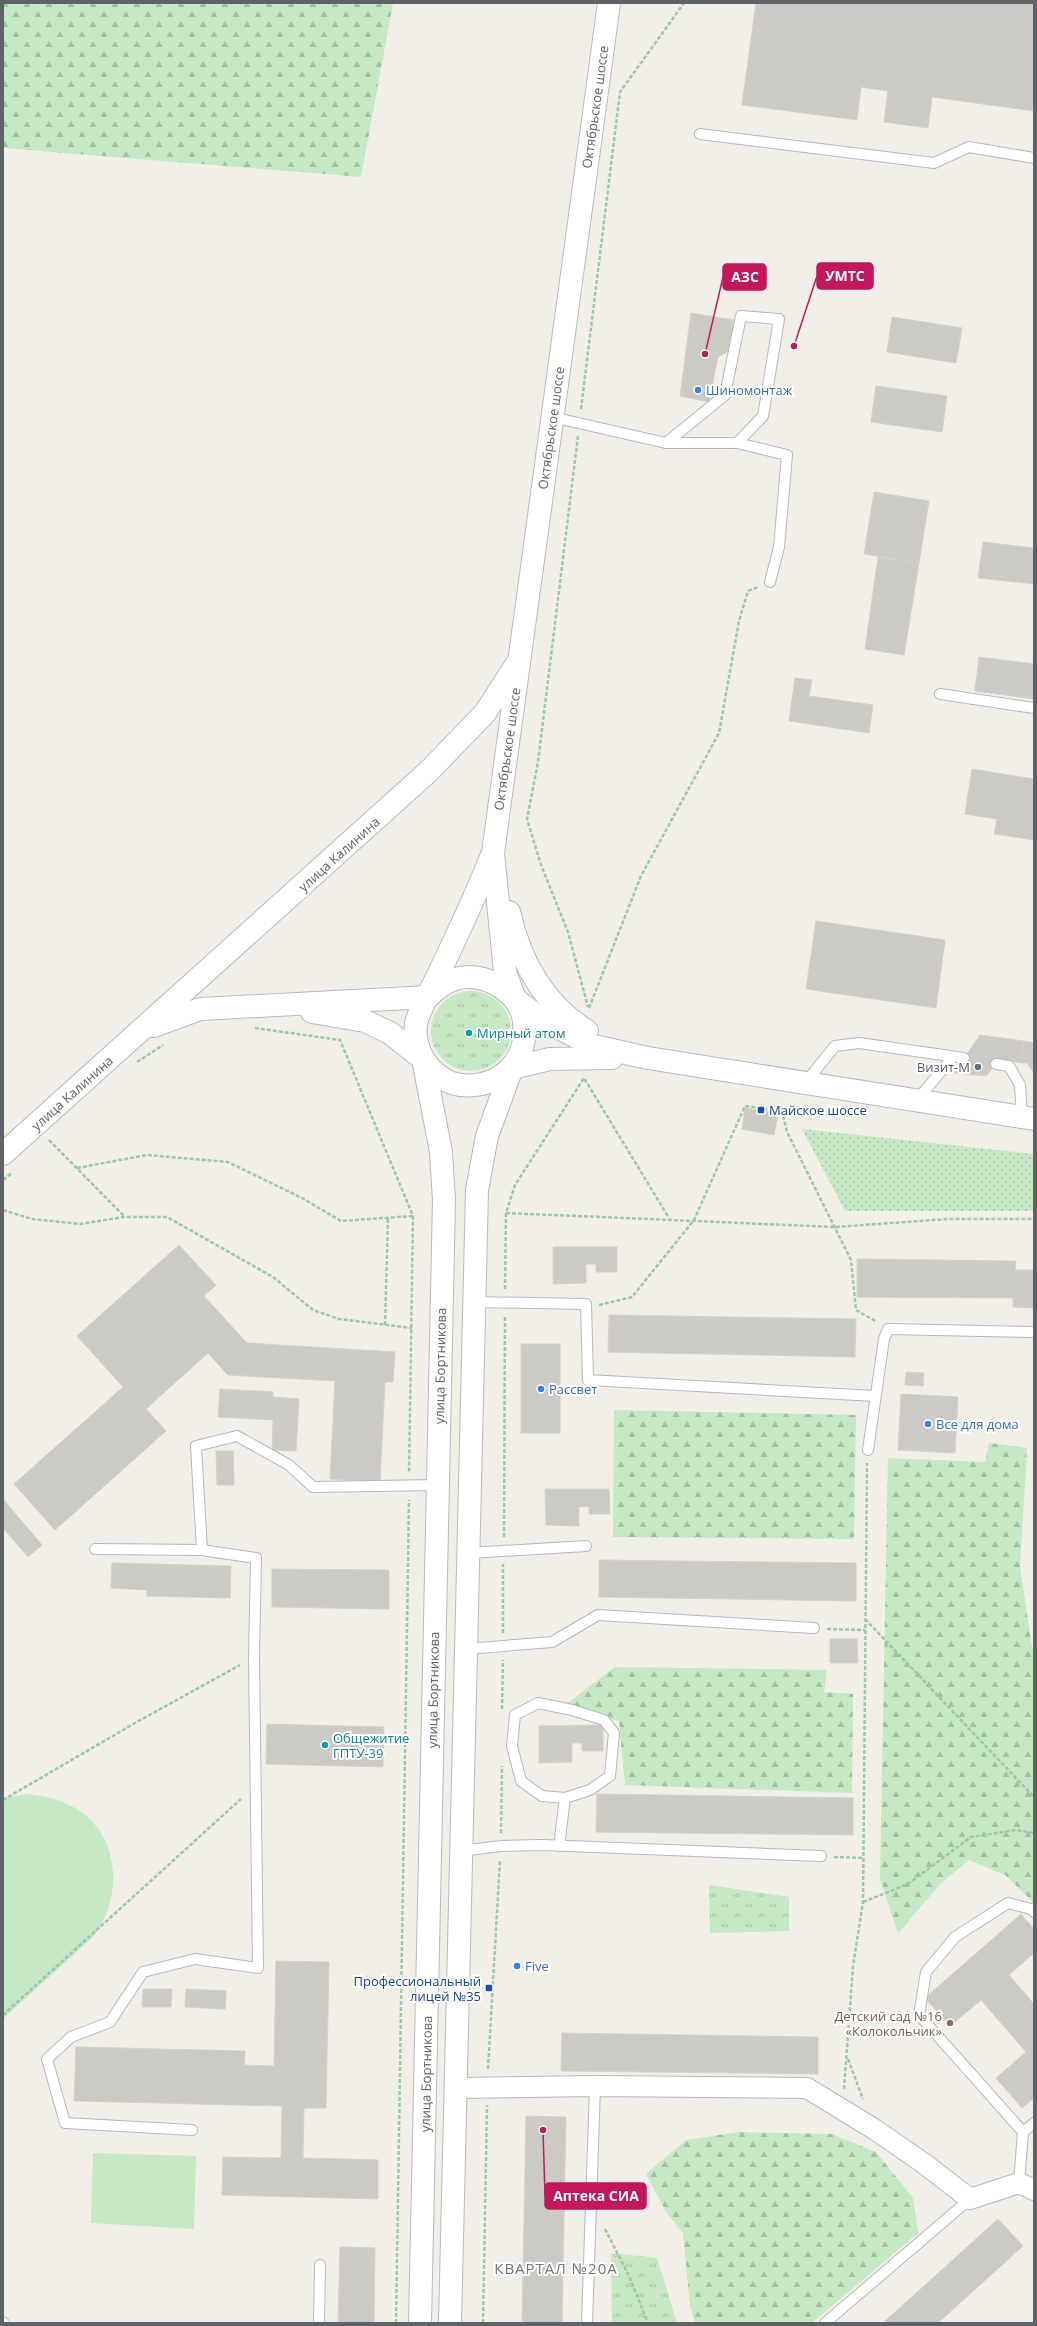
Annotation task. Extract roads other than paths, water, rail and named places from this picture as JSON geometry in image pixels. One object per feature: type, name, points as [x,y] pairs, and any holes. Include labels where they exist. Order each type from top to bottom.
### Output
[{"type":"main road","name":"Октябрьское шоссе","points":[[514,999],[505,972],[493,853],[609,3]]},
{"type":"main road","name":"улица Калинина","points":[[9,1162],[142,1031],[429,772],[485,713],[519,661]]},
{"type":"main road","name":"Октябрьское шоссе","points":[[428,997],[477,894],[493,853]]},
{"type":"main road","points":[[493,853],[514,935],[522,955],[538,984],[552,1002],[573,1022],[618,1050],[648,1058]]},
{"type":"main road","points":[[648,1058],[550,1059],[512,1068],[494,1082],[474,1087],[455,1085],[437,1075],[423,1059],[416,1039],[416,1021],[428,997],[440,986],[456,978],[478,977],[498,984],[514,999],[541,1019],[594,1046],[648,1058],[1028,1118]]},
{"type":"main road","name":"улица Калинина","points":[[142,1031],[200,1009],[428,997]]},
{"type":"main road","points":[[450,2323],[478,1190],[487,1136],[512,1068],[524,1044],[524,1020],[514,999]]},
{"type":"main road","name":"улица Калинина","points":[[272,1006],[365,1021],[390,1033],[423,1059]]},
{"type":"main road","name":"улица Бортникова","points":[[420,2323],[444,1200],[441,1152],[423,1059]]},
{"type":"main road","points":[[425,2088],[456,2088]]},
{"type":"street","points":[[456,2088],[595,2086],[807,2088],[904,2150],[970,2199],[1027,2186]]},
{"type":"lane","points":[[700,134],[934,163],[969,147],[1034,158]]},
{"type":"lane","points":[[666,443],[724,395],[741,316],[779,319],[763,416],[737,443]]},
{"type":"lane","points":[[552,417],[666,443],[737,443],[787,455],[779,547],[770,582]]},
{"type":"lane","points":[[940,694],[1034,708]]},
{"type":"lane","points":[[806,1082],[835,1046],[859,1043],[964,1058]]},
{"type":"lane","points":[[917,1100],[953,1057]]},
{"type":"lane","points":[[996,1064],[1008,1066],[1020,1085],[1028,1118]]},
{"type":"lane","points":[[475,1302],[586,1304],[588,1380],[875,1396]]},
{"type":"lane","points":[[868,1450],[884,1340],[888,1328],[1034,1332]]},
{"type":"lane","points":[[202,1550],[196,1446],[237,1436],[289,1465],[313,1486],[438,1485]]},
{"type":"lane","points":[[469,1553],[586,1546]]},
{"type":"lane","points":[[95,1549],[202,1550],[256,1558],[254,1657],[258,1968],[195,1959],[143,1972],[110,2022],[71,2037],[47,2059],[65,2123],[192,2130]]},
{"type":"lane","points":[[466,1649],[552,1642],[598,1615],[814,1628]]},
{"type":"lane","points":[[538,1703],[572,1710],[604,1720],[614,1733],[610,1776],[590,1790],[565,1798],[542,1796],[521,1780],[512,1746],[515,1714],[538,1703]]},
{"type":"lane","points":[[559,1846],[565,1798]]},
{"type":"lane","points":[[461,1852],[501,1846],[559,1846],[821,1856]]},
{"type":"lane","points":[[1027,2186],[1024,2132],[919,2015],[926,1972],[954,1937],[1008,1903],[1031,1909],[1034,1912]]},
{"type":"lane","points":[[587,2323],[595,2086]]},
{"type":"lane","points":[[1024,2132],[1034,2123]]},
{"type":"lane","points":[[825,2323],[970,2199]]},
{"type":"lane","points":[[319,2323],[320,2266]]},
{"type":"place","name":"УМТС","points":[[794,346]]},
{"type":"place","name":"АЗС","points":[[705,354]]},
{"type":"place","name":"Шиномонтаж","points":[[698,390]]},
{"type":"place","name":"Мирный атом","points":[[469,1033]]},
{"type":"place","name":"Визит-М","points":[[978,1067]]},
{"type":"place","name":"Майское шоссе","points":[[761,1110]]},
{"type":"place","name":"Рассвет","points":[[541,1389]]},
{"type":"place","name":"Все для дома","points":[[928,1424]]},
{"type":"place","name":"Общежитие ГПТУ-39","points":[[325,1745]]},
{"type":"place","name":"Five","points":[[517,1966]]},
{"type":"place","name":"Профессиональный лицей №35","points":[[489,1988]]},
{"type":"place","name":"Детский сад №16 «Колокольчик»","points":[[950,2023]]},
{"type":"place","name":"Аптека СИА","points":[[543,2130]]},
{"type":"district","name":"КВАРТАЛ №20А","points":[[556,2269]]}]
